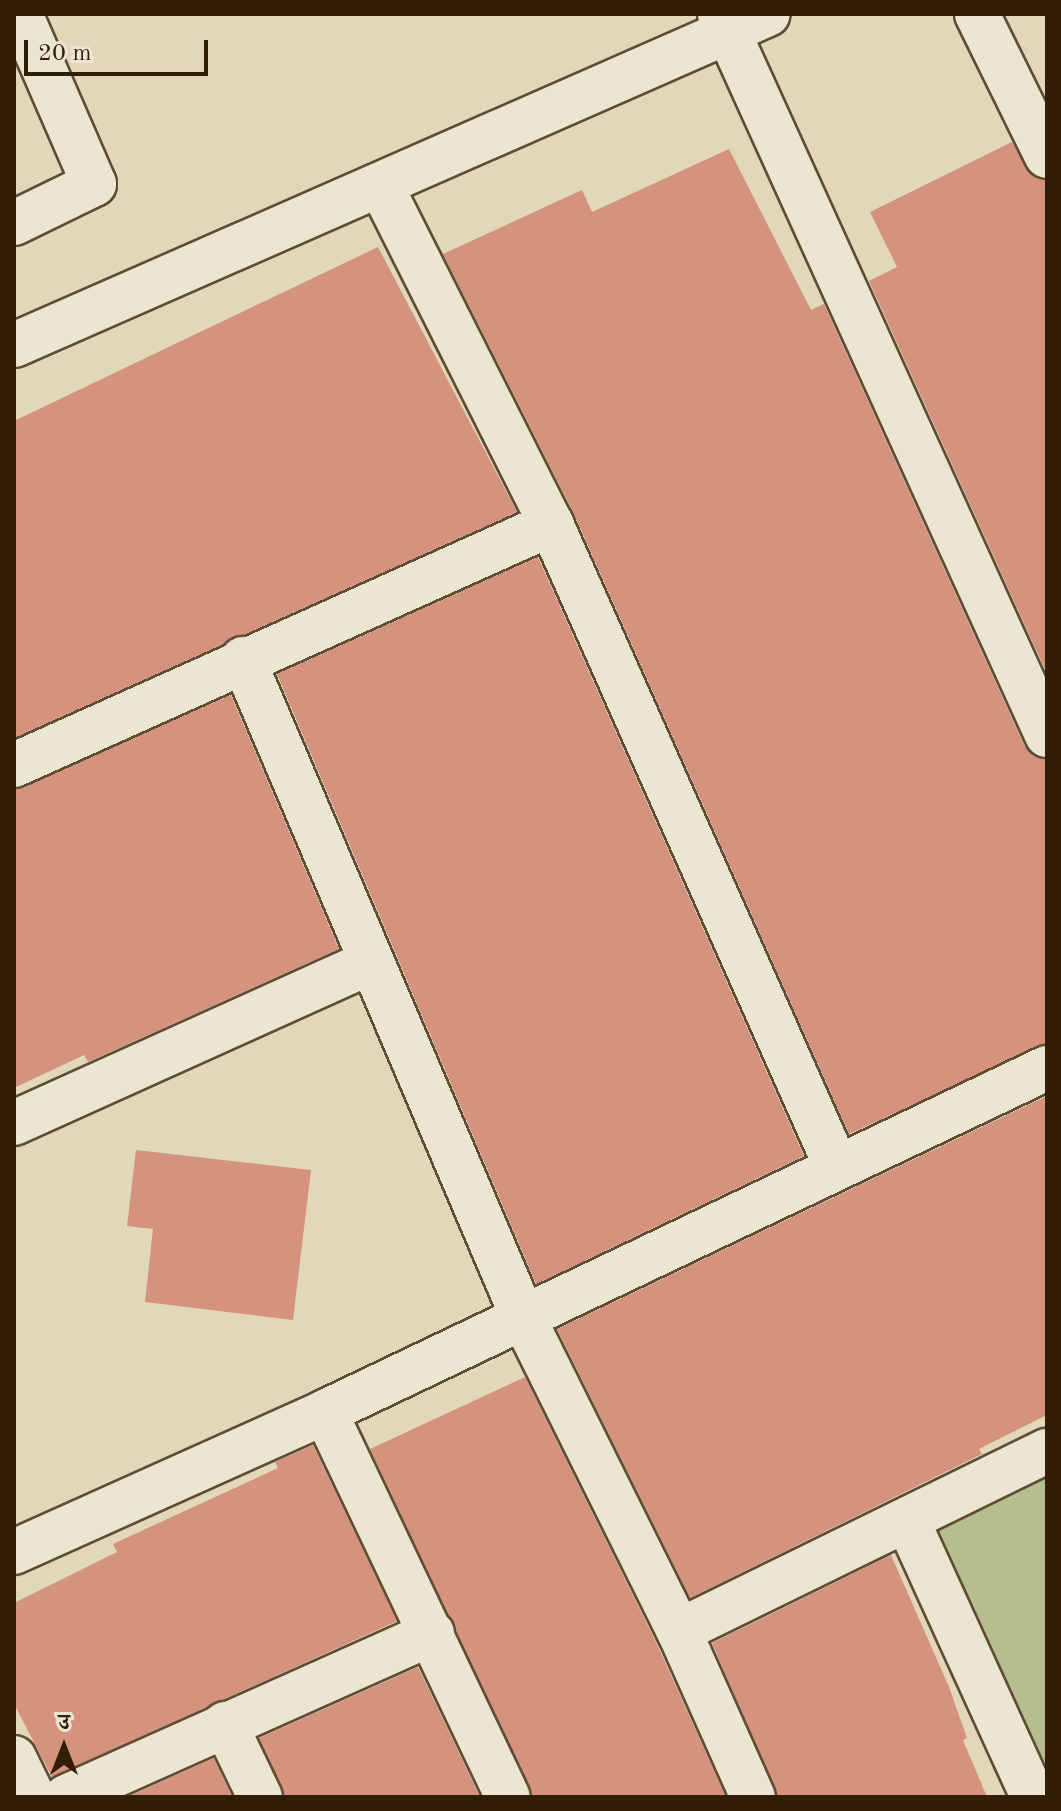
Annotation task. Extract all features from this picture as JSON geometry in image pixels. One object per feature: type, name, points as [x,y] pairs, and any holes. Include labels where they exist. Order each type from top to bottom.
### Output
[{"type":"street","points":[[14,223],[94,184],[20,14]]},
{"type":"street","points":[[14,345],[381,186],[723,23],[768,14]]},
{"type":"street","points":[[977,14],[1047,156]]},
{"type":"street","points":[[723,23],[1045,727]]},
{"type":"street","points":[[381,186],[551,524],[836,1166]]},
{"type":"street","points":[[14,765],[243,659],[551,524]]},
{"type":"street","points":[[243,659],[522,1315],[679,1631],[753,1797]]},
{"type":"street","points":[[14,1123],[371,962]]},
{"type":"street","points":[[14,1552],[325,1412],[522,1315],[1047,1068]]},
{"type":"street","points":[[325,1412],[508,1797]]},
{"type":"street","points":[[679,1631],[1047,1451]]},
{"type":"street","points":[[907,1520],[1033,1797]]},
{"type":"street","points":[[66,1797],[432,1633]]},
{"type":"street","points":[[225,1724],[260,1797]]},
{"type":"street","points":[[14,1758],[33,1797]]},
{"type":"green space","points":[[1047,1451],[1047,1797],[919,1514]]},
{"type":"building","points":[[1012,142],[1033,176],[1047,181],[1047,674],[869,281],[897,267],[870,212]]},
{"type":"building","points":[[729,149],[811,310],[824,304],[1024,745],[1033,756],[1047,760],[1047,1043],[849,1134],[574,514],[443,254],[582,190],[592,212]]},
{"type":"building","points":[[378,247],[517,512],[14,738],[14,421]]},
{"type":"building","points":[[538,557],[804,1156],[536,1284],[277,674]]},
{"type":"building","points":[[231,695],[339,949],[88,1062],[84,1055],[14,1088],[14,790]]},
{"type":"building","points":[[1047,1096],[1047,1415],[979,1449],[982,1454],[690,1598],[557,1329]]},
{"type":"building","points":[[136,1150],[311,1170],[293,1320],[145,1302],[153,1229],[127,1226]]},
{"type":"building","points":[[525,1377],[656,1642],[726,1797],[533,1797],[370,1449]]},
{"type":"building","points":[[313,1445],[397,1621],[52,1777],[14,1704],[14,1603],[117,1552],[113,1544],[278,1468],[275,1462]]},
{"type":"building","points":[[891,1555],[949,1687],[967,1738],[963,1740],[987,1797],[778,1797],[712,1643]]},
{"type":"building","points":[[418,1667],[480,1797],[285,1797],[259,1738]]},
{"type":"building","points":[[214,1758],[232,1797],[127,1797]]}]
